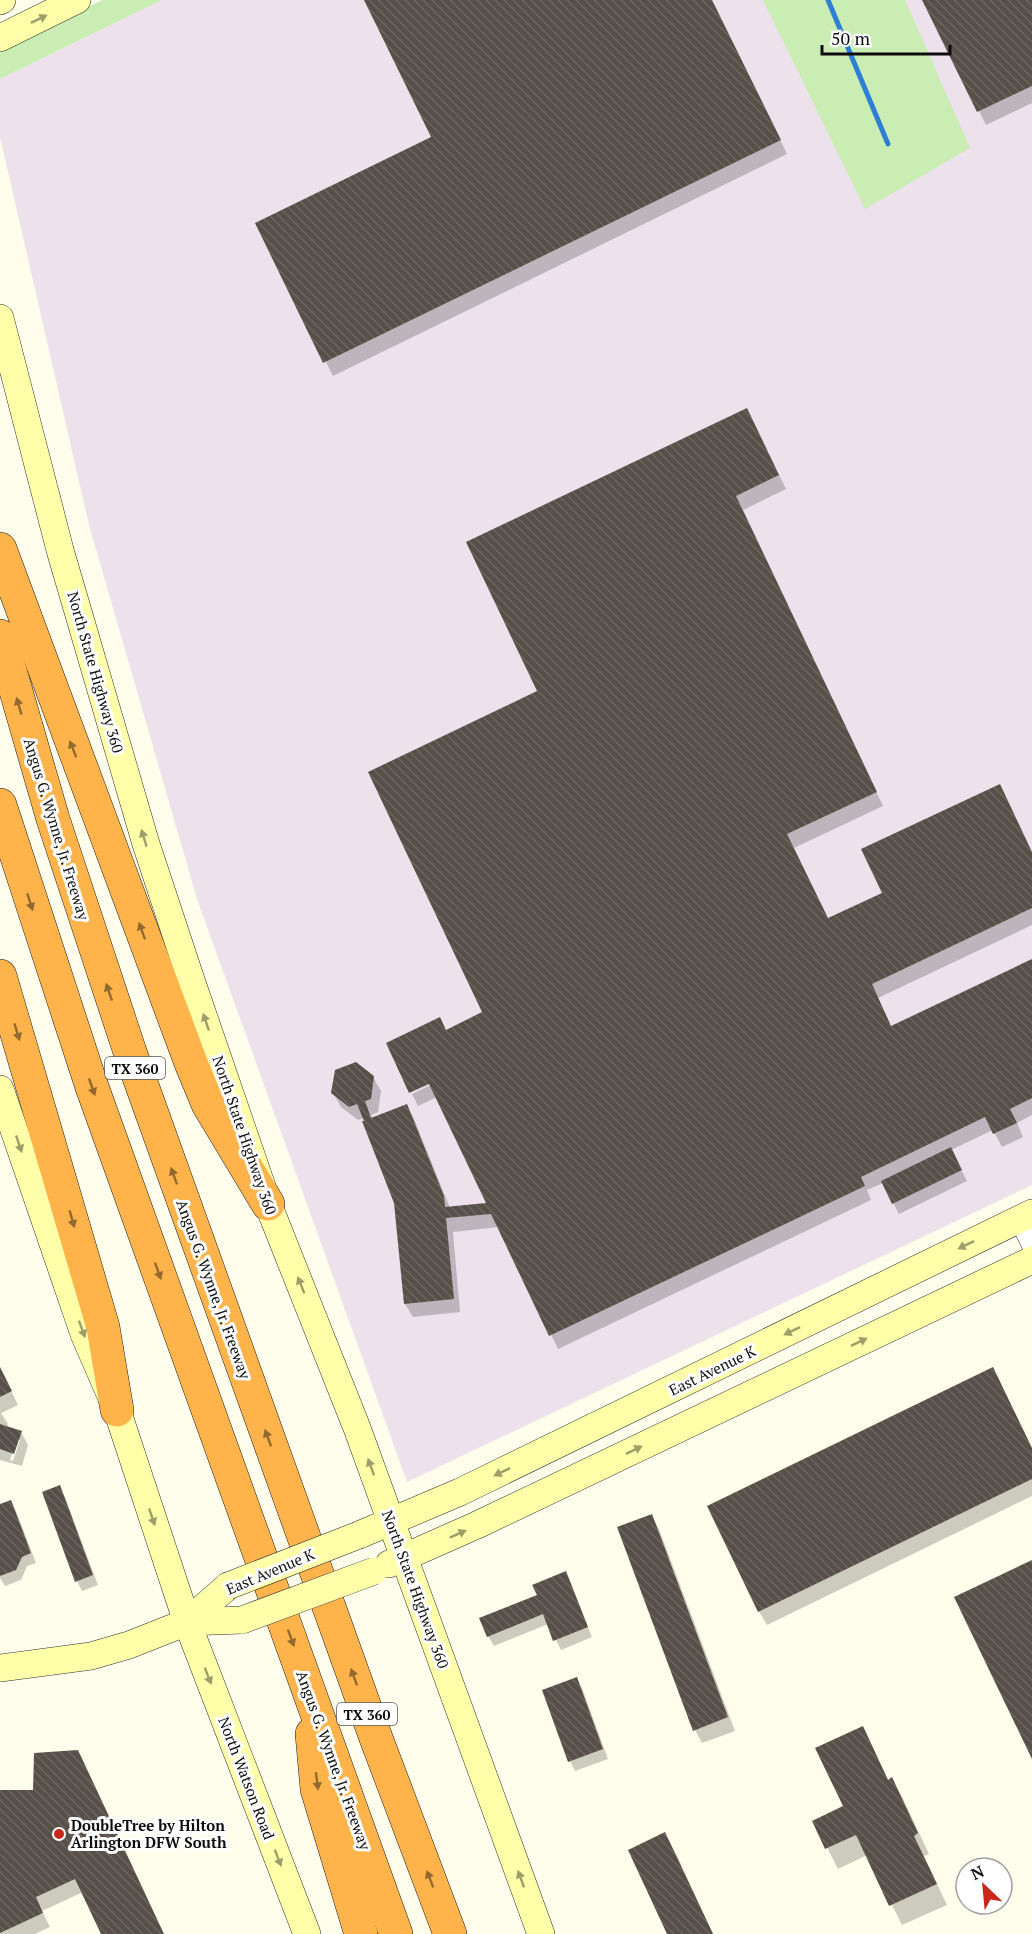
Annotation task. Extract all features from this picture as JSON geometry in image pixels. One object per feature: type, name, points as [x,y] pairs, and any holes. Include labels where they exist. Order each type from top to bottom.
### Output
[{"type":"highway","points":[[0,549],[191,1063],[208,1104],[268,1204]]},
{"type":"highway","name":"Angus G. Wynne, Jr. Freeway","points":[[0,636],[53,819],[130,1052],[376,1738],[451,1930]]},
{"type":"highway","name":"Angus G. Wynne, Jr. Freeway","points":[[0,805],[92,1087],[396,1934]]},
{"type":"highway","points":[[0,976],[103,1327],[117,1410]]},
{"type":"highway","points":[[306,1681],[317,1789],[361,1934]]},
{"type":"main road","points":[[0,38],[77,0]]},
{"type":"main road","name":"North State Highway 360","points":[[0,318],[60,550],[146,844],[268,1204],[328,1352],[541,1934]]},
{"type":"main road","points":[[0,1089],[84,1334],[117,1410],[187,1622],[129,1645],[91,1656],[0,1668]]},
{"type":"main road","name":"East Avenue K","points":[[187,1622],[228,1586],[359,1535],[460,1492],[1025,1216]]},
{"type":"main road","name":"East Avenue K","points":[[187,1622],[242,1620],[374,1571],[572,1480],[1032,1260]]},
{"type":"main road","points":[[555,1446],[572,1480]]},
{"type":"main road","name":"North Watson Road","points":[[187,1622],[306,1934]]},
{"type":"street","points":[[1025,1216],[1032,1245]]},
{"type":"shaded area","points":[[162,0],[1032,0],[1032,1185],[407,1482],[197,899],[89,525],[0,137],[0,79]]},
{"type":"green space","points":[[102,0],[162,0],[0,79],[0,52]]},
{"type":"green space","points":[[763,0],[905,0],[970,148],[865,209]]},
{"type":"building","points":[[364,0],[712,0],[781,140],[323,363],[255,223],[431,137]]},
{"type":"building","points":[[922,0],[1032,0],[1032,86],[977,112]]},
{"type":"building","points":[[747,408],[779,475],[736,496],[877,792],[787,834],[828,918],[882,893],[861,849],[1000,784],[1032,852],[1032,908],[872,984],[891,1026],[1032,959],[1032,1098],[1010,1109],[1017,1123],[993,1134],[985,1117],[861,1177],[865,1186],[549,1336],[491,1214],[446,1218],[454,1299],[404,1304],[394,1203],[357,1104],[349,1107],[331,1093],[335,1070],[356,1062],[374,1076],[371,1099],[365,1101],[371,1118],[407,1104],[444,1196],[445,1207],[486,1203],[429,1084],[409,1093],[386,1043],[440,1017],[446,1030],[482,1012],[368,772],[537,691],[466,542]]},
{"type":"building","points":[[951,1147],[962,1170],[892,1204],[881,1181]]},
{"type":"building","points":[[0,1367],[12,1391],[0,1397]]},
{"type":"building","points":[[993,1367],[1032,1448],[1032,1479],[758,1612],[707,1506]]},
{"type":"building","points":[[0,1424],[22,1431],[14,1454],[0,1449]]},
{"type":"building","points":[[60,1485],[93,1575],[75,1582],[42,1492]]},
{"type":"building","points":[[11,1500],[31,1553],[22,1557],[16,1570],[0,1576],[0,1504]]},
{"type":"building","points":[[652,1514],[728,1717],[693,1731],[617,1527]]},
{"type":"building","points":[[1032,1560],[1032,1759],[954,1597]]},
{"type":"building","points":[[566,1571],[588,1627],[553,1641],[543,1614],[487,1637],[479,1618],[537,1595],[532,1585]]},
{"type":"building","points":[[577,1677],[603,1749],[568,1762],[542,1690]]},
{"type":"building","points":[[863,1726],[888,1780],[892,1777],[918,1833],[914,1836],[937,1884],[889,1906],[856,1835],[825,1849],[812,1821],[843,1806],[815,1748]]},
{"type":"building","name":"DoubleTree by Hilton Arlington DFW South","points":[[78,1750],[164,1934],[101,1934],[75,1879],[36,1897],[43,1913],[0,1933],[0,1790],[33,1790],[34,1753]]},
{"type":"building","points":[[665,1832],[713,1934],[667,1934],[628,1850]]},
{"type":"waterway","points":[[828,0],[888,144]]},
{"type":"place","name":"DoubleTree by Hilton Arlington DFW South","points":[[59,1834]]}]
